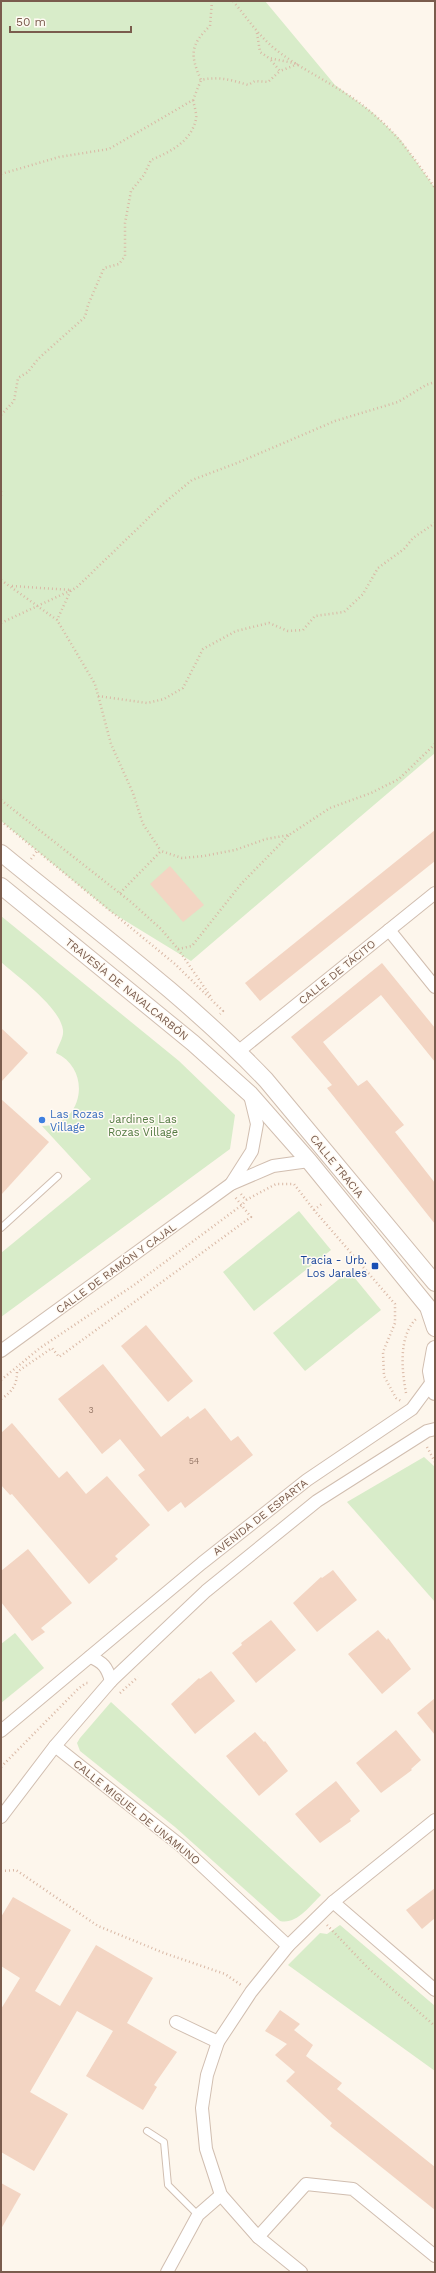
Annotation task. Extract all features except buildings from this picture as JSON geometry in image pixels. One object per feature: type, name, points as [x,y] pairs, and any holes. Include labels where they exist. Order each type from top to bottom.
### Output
[{"type":"street","points":[[1,853],[190,1008],[239,1051]]},
{"type":"street","name":"TRAVESÍA DE NAVALCARBÓN","points":[[1,886],[194,1044],[250,1094]]},
{"type":"street","name":"CALLE DE TÁCITO","points":[[239,1051],[435,893]]},
{"type":"street","points":[[389,930],[435,987]]},
{"type":"street","name":"CALLE TRACIA","points":[[239,1051],[266,1080],[435,1283]]},
{"type":"street","name":"CALLE TRACIA","points":[[250,1094],[309,1161],[428,1307],[435,1328]]},
{"type":"street","name":"CALLE DE RAMÓN Y CAJAL","points":[[229,1185],[252,1151],[257,1124],[250,1094]]},
{"type":"street","name":"CALLE DE RAMÓN Y CAJAL","points":[[1,1351],[229,1185],[273,1166],[309,1161]]},
{"type":"street","points":[[433,1387],[432,1360],[435,1349]]},
{"type":"street","name":"AVENIDA DE ESPARTA","points":[[1,1731],[202,1564],[307,1480],[412,1409],[433,1387]]},
{"type":"street","name":"AVENIDA DE ESPARTA","points":[[1,1817],[54,1746],[111,1681],[206,1591],[316,1501],[427,1431],[435,1429]]},
{"type":"street","points":[[90,1657],[100,1661],[107,1669],[111,1681]]},
{"type":"street","name":"CALLE MIGUEL DE UNAMUNO","points":[[54,1746],[180,1845],[288,1946]]},
{"type":"street","points":[[301,2272],[258,2237],[221,2195],[206,2149],[202,2108],[207,2075],[218,2042],[251,1992],[288,1946],[333,1902],[435,1820]]},
{"type":"street","points":[[333,1902],[435,1990]]},
{"type":"street","points":[[176,2022],[218,2042]]},
{"type":"street","points":[[258,2237],[306,2184],[353,2189],[435,2256]]},
{"type":"street","points":[[167,2272],[198,2215],[221,2195]]},
{"type":"lane","points":[[1,1228],[58,1176]]},
{"type":"lane","points":[[147,2131],[164,2142],[168,2185],[198,2215]]},
{"type":"path","points":[[1,415],[14,401],[18,378],[28,372],[38,359],[85,317],[88,305],[104,268],[119,264],[125,256],[125,223],[130,191],[144,175],[151,160],[172,151],[188,136],[197,118],[193,100],[201,80],[192,59],[198,37],[210,26],[212,1]]},
{"type":"path","points":[[233,1],[257,33],[276,50],[335,85],[372,112],[400,139],[435,188]]},
{"type":"path","points":[[257,33],[260,52],[269,58],[280,71]]},
{"type":"path","points":[[269,58],[298,64]]},
{"type":"path","points":[[201,80],[211,77],[227,78],[248,85],[255,81],[268,82],[280,71],[298,64]]},
{"type":"path","points":[[1,174],[59,157],[109,149],[193,100]]},
{"type":"path","points":[[1,622],[37,607],[71,590],[98,567],[164,503],[192,480],[237,463],[334,421],[398,402],[426,385],[435,382]]},
{"type":"path","points":[[1,491],[1,496]]},
{"type":"path","points":[[98,696],[147,703],[164,699],[183,688],[203,649],[236,631],[269,623],[288,631],[303,630],[315,616],[344,612],[363,594],[378,568],[392,560],[394,555],[404,548],[413,538],[435,523]]},
{"type":"path","points":[[1,580],[57,620],[95,684],[111,744],[133,793],[143,824],[161,851],[182,858],[204,856],[235,850],[266,839],[290,835]]},
{"type":"path","points":[[11,586],[71,590]]},
{"type":"path","points":[[57,620],[71,590]]},
{"type":"path","points":[[178,950],[192,946],[257,867],[290,835],[330,808],[371,793],[400,779],[435,744]]},
{"type":"path","points":[[1,800],[120,893],[161,929],[178,950],[214,1002]]},
{"type":"path","points":[[120,893],[161,851]]},
{"type":"path","points":[[1,1399],[12,1391],[17,1381],[17,1372],[52,1348],[59,1357],[251,1216],[242,1206],[229,1185]]},
{"type":"path","points":[[1,1380],[40,1348],[134,1285],[242,1206],[246,1200]]},
{"type":"path","points":[[412,1409],[406,1397],[402,1369],[405,1341],[412,1323],[428,1307]]},
{"type":"path","points":[[1,1872],[16,1870],[98,1926],[164,1953],[225,1974],[251,1992]]},
{"type":"path","points":[[318,1916],[368,1968],[435,2026]]},
{"type":"green space","points":[[1,1],[265,1],[335,85],[372,112],[400,139],[435,188],[435,753],[191,961],[111,912],[1,821]]},
{"type":"green space","name":"Jardines Las Rozas Village","points":[[1,916],[179,1061],[235,1115],[230,1149],[1,1317],[1,1253],[91,1179],[42,1126],[56,1124],[67,1117],[74,1107],[78,1096],[79,1084],[75,1072],[68,1061],[56,1053],[63,1033],[60,1021],[47,1002],[1,962]]},
{"type":"green space","points":[[299,1211],[331,1250],[254,1311],[223,1272]]},
{"type":"green space","points":[[349,1271],[381,1310],[305,1371],[273,1333]]},
{"type":"green space","points":[[424,1457],[435,1467],[435,1602],[347,1502]]},
{"type":"green space","points":[[15,1633],[44,1668],[1,1703],[1,1644]]},
{"type":"green space","points":[[111,1702],[321,1895],[302,1914],[292,1920],[280,1921],[175,1827],[80,1751],[77,1743],[80,1738]]},
{"type":"green space","points":[[340,1925],[435,2006],[435,2071],[288,1965],[320,1933],[327,1934]]},
{"type":"place","name":"Las Rozas Village","points":[[42,1120]]},
{"type":"place","name":"Tracia - Urb. Los Jarales","points":[[375,1266]]}]
